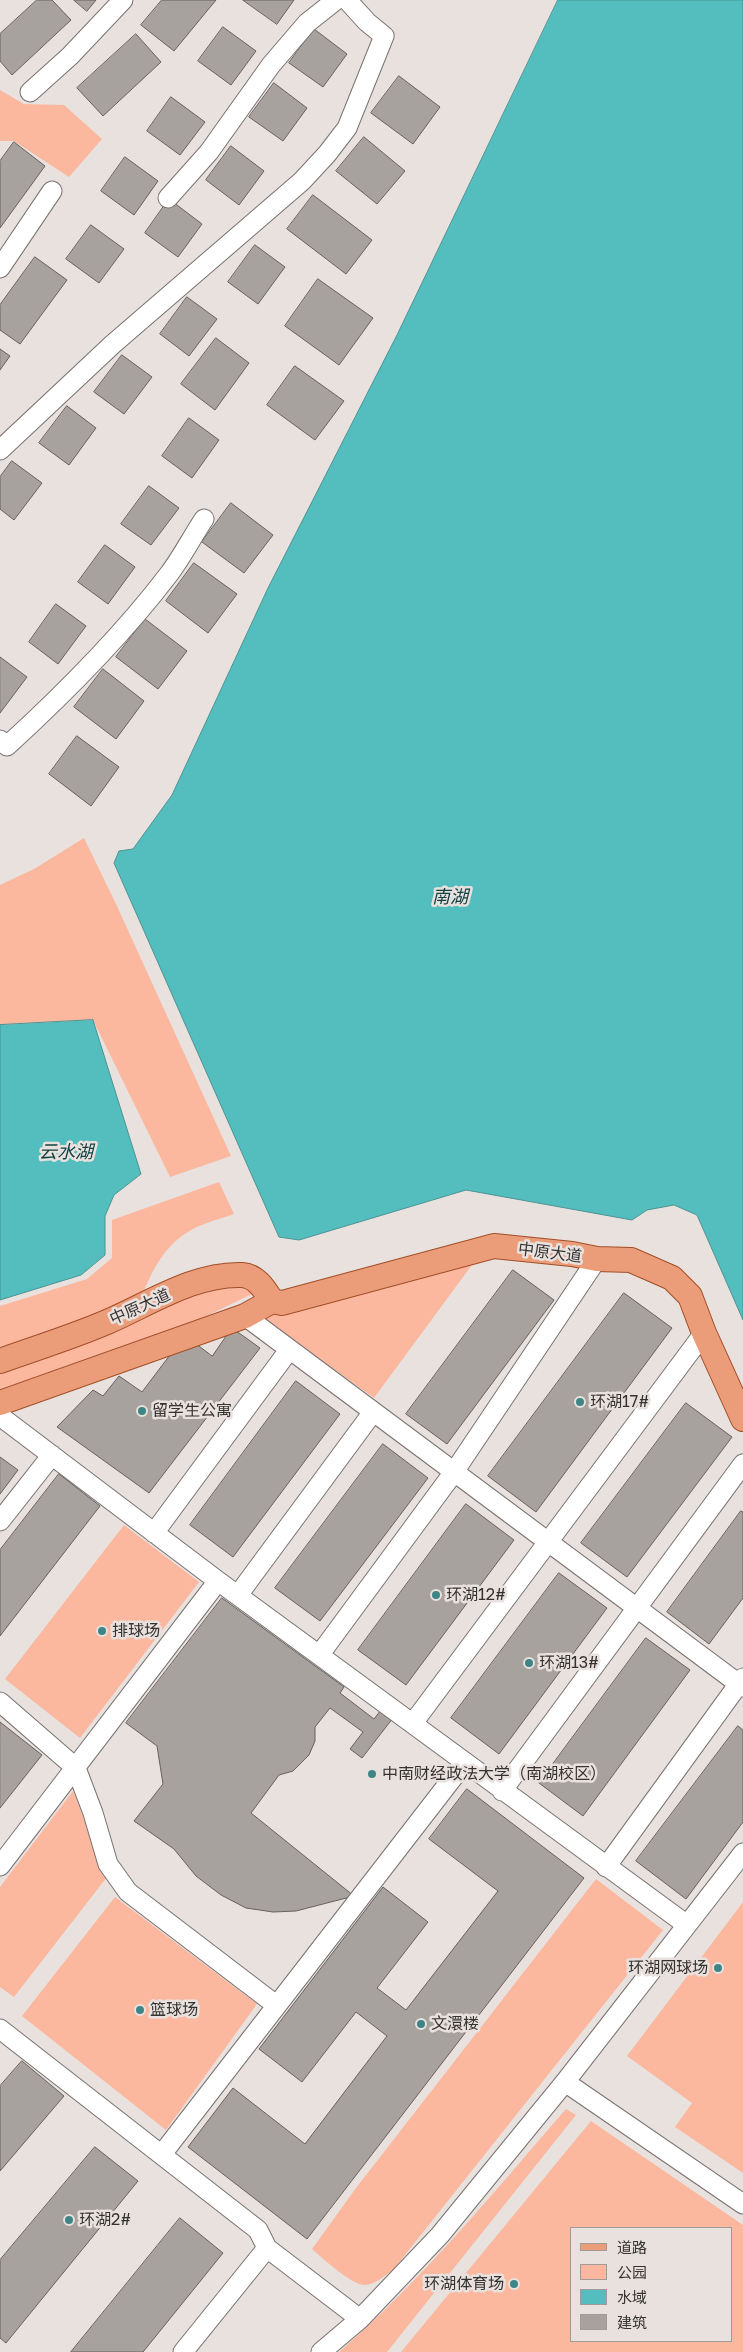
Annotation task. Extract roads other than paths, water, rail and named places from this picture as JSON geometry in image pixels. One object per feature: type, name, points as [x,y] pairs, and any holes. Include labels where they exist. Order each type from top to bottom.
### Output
[{"type":"main road","name":"中原大道","points":[[0,1403],[245,1316],[272,1301],[282,1303],[494,1246],[572,1254],[597,1259],[631,1260],[672,1278],[690,1296],[704,1333],[743,1419]]},
{"type":"main road","name":"中原大道","points":[[0,1362],[106,1322],[173,1292],[210,1278],[243,1275],[255,1279],[272,1301]]},
{"type":"street","points":[[30,92],[70,56],[123,0]]},
{"type":"street","points":[[168,198],[209,152],[271,65],[307,23],[336,0]]},
{"type":"street","points":[[0,450],[113,344],[302,181],[328,154],[347,128],[384,36],[367,22],[348,0]]},
{"type":"street","points":[[0,268],[52,191]]},
{"type":"street","points":[[0,740],[7,746],[61,696],[124,628],[169,573],[204,519]]},
{"type":"street","points":[[320,1654],[454,1472],[597,1259]]},
{"type":"street","points":[[245,1316],[636,1608],[742,1683],[606,1867]]},
{"type":"street","points":[[414,1723],[704,1333]]},
{"type":"street","points":[[154,1533],[289,1350]]},
{"type":"street","points":[[238,1595],[373,1412]]},
{"type":"street","points":[[0,1416],[218,1581],[687,1925]]},
{"type":"street","points":[[0,1521],[52,1455]]},
{"type":"street","points":[[502,1791],[743,1464]]},
{"type":"street","points":[[0,1866],[218,1581]]},
{"type":"street","points":[[0,1702],[76,1768],[94,1813],[108,1864],[128,1892],[276,2006]]},
{"type":"street","points":[[162,2154],[466,1762]]},
{"type":"street","points":[[321,2352],[360,2319],[440,2235],[564,2082],[742,1854]]},
{"type":"street","points":[[0,2029],[258,2230],[267,2248],[360,2319]]},
{"type":"street","points":[[564,2082],[743,2204]]},
{"type":"street","points":[[183,2352],[267,2248]]},
{"type":"water","name":"南湖","points":[[558,0],[743,0],[743,1320],[697,1215],[674,1205],[647,1210],[632,1220],[466,1190],[299,1240],[279,1237],[114,863],[119,851],[133,849],[172,795],[268,588],[397,335]]},
{"type":"water","name":"云水湖","points":[[93,1020],[141,1174],[114,1195],[105,1216],[105,1255],[81,1275],[0,1300],[0,1025]]},
{"type":"place","name":"环湖17#","points":[[580,1402]]},
{"type":"place","name":"留学生公寓","points":[[142,1411]]},
{"type":"place","name":"环湖12#","points":[[436,1595]]},
{"type":"place","name":"排球场","points":[[102,1631]]},
{"type":"place","name":"环湖13#","points":[[529,1663]]},
{"type":"place","name":"中南财经政法大学（南湖校区）","points":[[372,1774]]},
{"type":"place","name":"环湖网球场","points":[[718,1968]]},
{"type":"place","name":"篮球场","points":[[140,2010]]},
{"type":"place","name":"文澴楼","points":[[421,2024]]},
{"type":"place","name":"环湖2#","points":[[69,2220]]},
{"type":"place","name":"环湖体育场","points":[[514,2284]]}]
